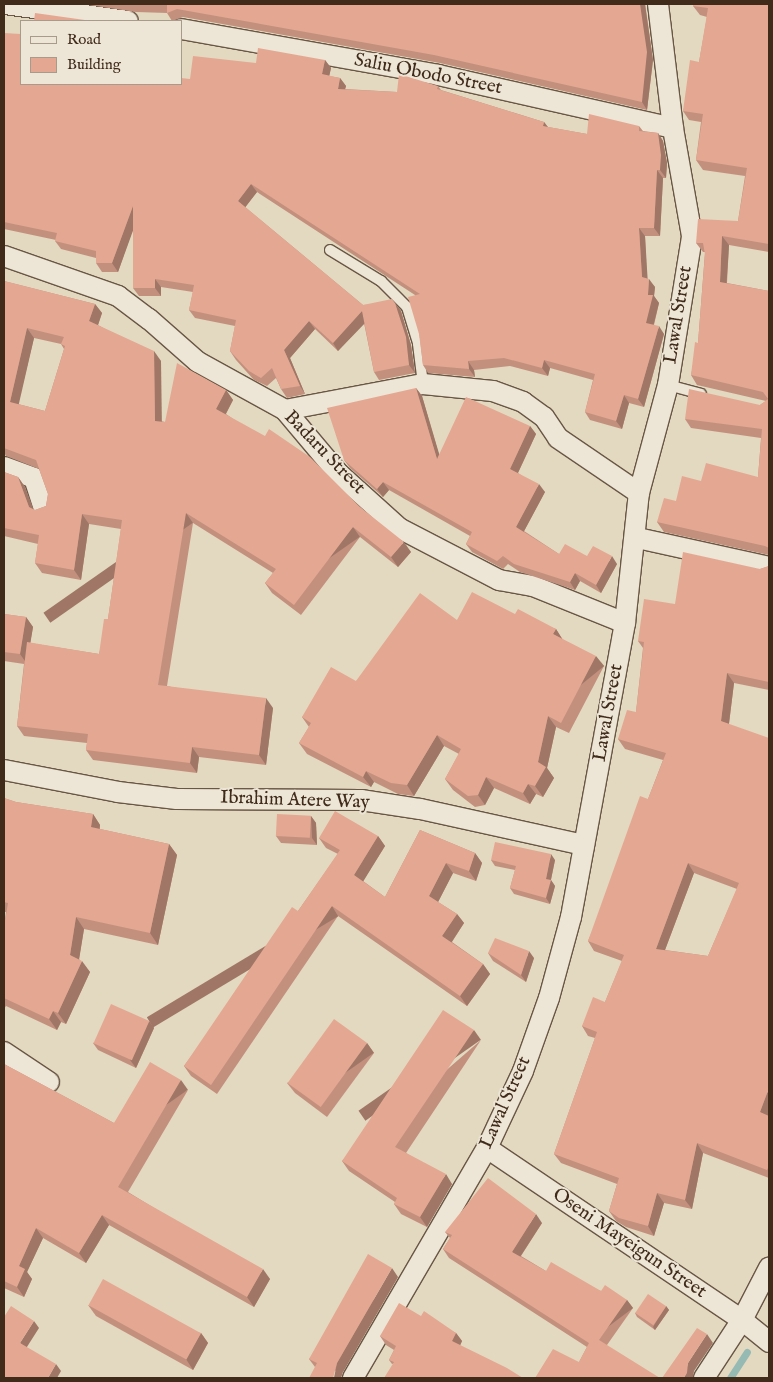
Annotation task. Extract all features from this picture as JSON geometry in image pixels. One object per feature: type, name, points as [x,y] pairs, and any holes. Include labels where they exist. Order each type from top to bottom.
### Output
[{"type":"street","points":[[5,4],[121,20]]},
{"type":"street","name":"Lawal Street","points":[[353,1378],[487,1148],[523,1071],[549,998],[571,918],[625,623],[637,538],[639,493],[668,386],[692,236],[673,128],[658,4]]},
{"type":"street","name":"Saliu Obodo Street","points":[[182,29],[438,75],[673,128]]},
{"type":"street","name":"Badaru Street","points":[[4,256],[118,296],[149,318],[198,362],[285,410],[338,473],[400,528],[499,580],[533,586],[625,623]]},
{"type":"street","points":[[285,410],[423,384],[493,391],[523,402],[544,417],[558,438],[639,493]]},
{"type":"street","points":[[4,467],[34,478],[44,508]]},
{"type":"street","points":[[637,538],[769,567]]},
{"type":"street","name":"Ibrahim Atere Way","points":[[4,770],[118,792],[178,798],[361,800],[420,809],[584,846]]},
{"type":"street","points":[[4,1052],[49,1082]]},
{"type":"street","name":"Oseni Mayeigun Street","points":[[487,1148],[742,1320],[769,1342]]},
{"type":"street","points":[[704,1378],[742,1320],[769,1268]]},
{"type":"lane","points":[[330,250],[381,280],[407,308],[418,344],[423,384]]},
{"type":"lane","points":[[668,386],[710,396]]},
{"type":"building","points":[[131,4],[640,4],[647,52],[642,102],[434,55],[177,9],[167,13],[167,5]]},
{"type":"building","points":[[693,4],[769,4],[769,244],[722,236],[720,282],[769,291],[769,548],[657,522],[664,498],[676,501],[682,476],[701,481],[706,463],[758,477],[762,429],[685,419],[689,389],[760,405],[768,399],[763,392],[691,375],[695,342],[698,343],[705,254],[703,243],[696,243],[698,219],[738,221],[747,168],[696,160],[703,114],[683,111],[690,60],[699,62],[708,8],[693,6]]},
{"type":"building","points":[[35,13],[85,20],[34,20]]},
{"type":"building","points":[[4,33],[20,34],[20,85],[182,85],[182,78],[190,79],[193,56],[256,63],[258,48],[325,60],[322,74],[340,78],[338,89],[397,92],[399,74],[438,86],[437,89],[544,122],[543,126],[587,134],[589,114],[639,126],[639,131],[658,133],[661,155],[660,170],[657,170],[654,228],[639,228],[642,277],[649,279],[648,295],[653,295],[646,323],[659,326],[638,399],[624,395],[616,421],[585,412],[595,374],[544,360],[542,368],[504,358],[468,361],[469,369],[423,365],[419,334],[408,297],[420,294],[251,184],[238,201],[363,305],[392,299],[406,337],[409,365],[374,372],[362,311],[333,343],[309,321],[284,350],[300,386],[281,389],[272,368],[261,378],[249,371],[230,351],[236,320],[189,310],[194,285],[155,279],[155,288],[133,288],[133,206],[112,263],[96,263],[96,251],[55,241],[57,233],[4,222]]},
{"type":"building","points":[[4,281],[95,304],[89,321],[154,351],[155,421],[165,422],[177,363],[226,390],[216,409],[265,436],[269,429],[310,457],[360,507],[404,542],[391,557],[353,527],[294,605],[265,583],[276,569],[186,513],[158,685],[266,698],[259,755],[192,747],[190,763],[86,750],[88,734],[17,726],[27,642],[99,654],[104,619],[108,619],[122,520],[82,514],[74,570],[35,563],[39,535],[4,528],[4,472],[18,477],[29,507],[35,510],[46,506],[48,494],[36,460],[4,448]],"holes":[[[27,328],[64,337],[61,344],[65,346],[45,411],[10,402]]]},
{"type":"building","points":[[416,388],[437,459],[466,397],[530,426],[510,469],[539,484],[516,527],[559,554],[565,544],[587,556],[593,546],[612,556],[596,585],[575,573],[570,582],[514,564],[503,556],[497,561],[466,544],[472,532],[383,482],[377,489],[344,460],[327,408]]},
{"type":"building","points":[[683,552],[760,569],[769,566],[769,682],[727,673],[721,721],[769,738],[769,1088],[760,1112],[769,1116],[769,1166],[767,1170],[697,1143],[685,1200],[657,1193],[648,1226],[619,1218],[609,1211],[619,1178],[554,1154],[597,1032],[582,1026],[593,997],[605,1002],[624,955],[588,941],[640,796],[648,799],[666,753],[618,739],[627,710],[636,712],[644,642],[638,641],[644,599],[675,604]],"holes":[[[688,863],[739,883],[708,956],[656,949]]]},
{"type":"building","points":[[472,592],[515,614],[518,609],[556,629],[553,634],[596,656],[561,723],[548,716],[538,762],[546,767],[535,786],[528,784],[523,793],[486,777],[478,795],[468,796],[445,779],[461,749],[437,735],[407,785],[391,783],[366,771],[363,777],[299,743],[311,723],[302,717],[331,667],[356,681],[420,593],[457,620]]},
{"type":"building","points":[[4,614],[26,617],[20,654],[4,652]]},
{"type":"building","points":[[4,798],[16,802],[93,814],[91,827],[169,844],[150,933],[76,917],[70,955],[82,961],[58,1013],[53,1011],[49,1019],[4,998],[4,927],[8,903],[4,902]]},
{"type":"building","points":[[335,811],[378,836],[354,875],[385,897],[420,830],[475,853],[469,871],[446,863],[429,896],[457,914],[442,936],[483,964],[460,996],[332,906],[211,1085],[184,1066],[292,907],[298,911],[340,850],[319,838]]},
{"type":"building","points":[[277,814],[311,816],[310,838],[276,836]]},
{"type":"building","points":[[495,842],[551,854],[546,879],[551,880],[546,898],[510,888],[516,866],[491,860]]},
{"type":"building","points":[[495,938],[529,951],[521,975],[488,953]]},
{"type":"building","points":[[111,1004],[149,1021],[132,1060],[94,1043]]},
{"type":"building","points":[[443,1010],[474,1030],[395,1147],[446,1174],[420,1217],[394,1204],[397,1198],[342,1161]]},
{"type":"building","points":[[334,1019],[367,1043],[321,1107],[288,1083]]},
{"type":"building","points":[[150,1062],[181,1080],[118,1187],[263,1269],[247,1297],[102,1215],[79,1253],[36,1228],[19,1266],[25,1269],[17,1287],[4,1281],[4,1064],[114,1123]]},
{"type":"building","points":[[488,1178],[536,1214],[512,1252],[546,1271],[551,1262],[601,1291],[605,1285],[627,1300],[599,1340],[660,1378],[535,1378],[553,1349],[579,1362],[589,1343],[443,1249],[452,1235],[445,1232]]},
{"type":"building","points":[[368,1254],[392,1268],[337,1363],[333,1378],[309,1378],[317,1363],[309,1359]]},
{"type":"building","points":[[103,1279],[201,1333],[186,1360],[88,1305]]},
{"type":"building","points":[[648,1294],[666,1306],[653,1325],[635,1313]]},
{"type":"building","points":[[399,1303],[421,1316],[424,1311],[456,1333],[452,1341],[523,1378],[384,1378],[394,1362],[389,1360],[396,1346],[380,1336]]},
{"type":"building","points":[[11,1306],[34,1321],[20,1343],[56,1364],[48,1378],[4,1378],[4,1317]]},
{"type":"building","points":[[697,1328],[707,1334],[688,1363],[687,1373],[684,1378],[662,1378]]},
{"type":"waterway","points":[[730,1378],[747,1352]]}]
